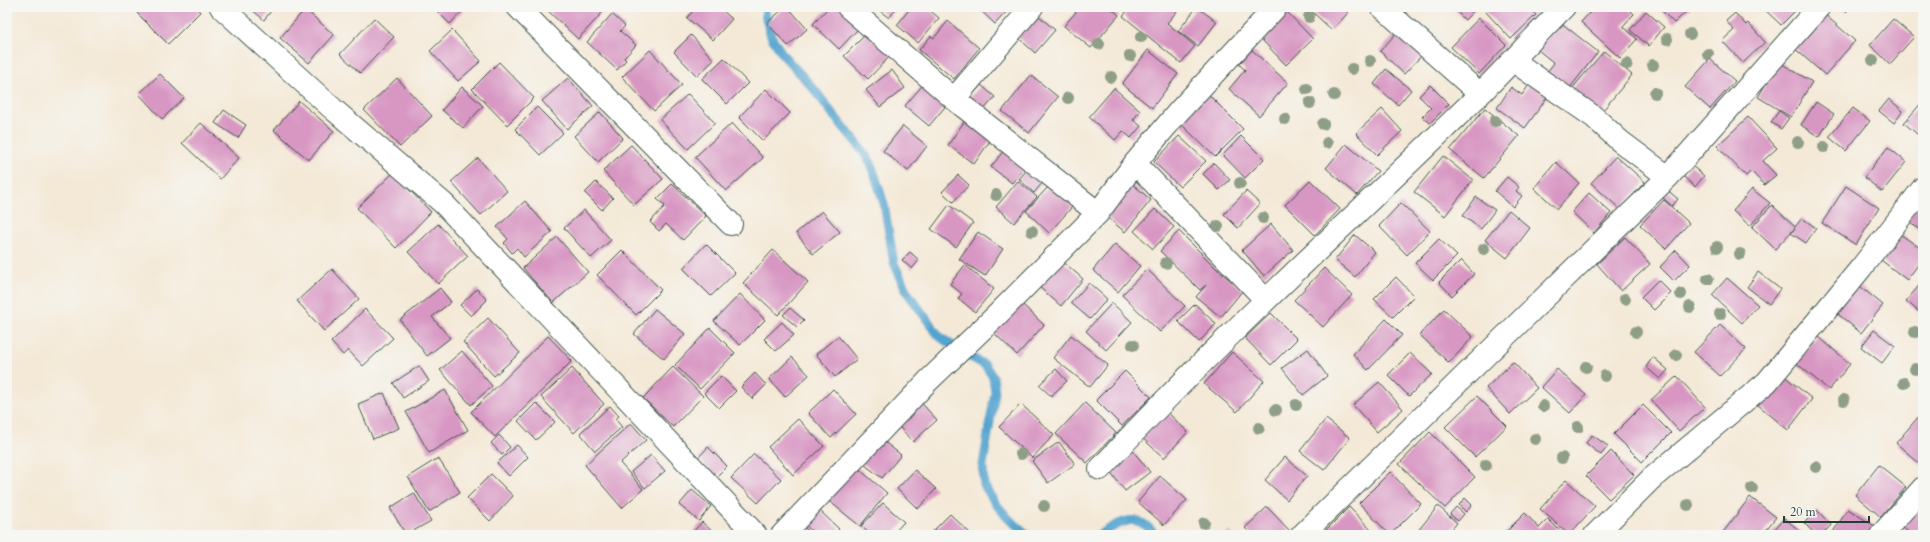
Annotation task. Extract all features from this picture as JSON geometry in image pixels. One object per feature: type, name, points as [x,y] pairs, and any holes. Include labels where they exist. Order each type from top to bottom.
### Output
[{"type":"street","points":[[221,7],[333,109],[444,204],[756,535]]},
{"type":"street","points":[[518,7],[732,224]]},
{"type":"street","points":[[848,7],[954,99],[1098,213]]},
{"type":"street","points":[[954,99],[1032,7]]},
{"type":"street","points":[[782,535],[928,381],[998,315],[1098,213],[1135,163],[1180,111],[1276,7]]},
{"type":"street","points":[[1382,7],[1480,94]]},
{"type":"street","points":[[1100,469],[1133,432],[1265,299],[1480,94],[1564,7]]},
{"type":"street","points":[[1302,535],[1668,177],[1819,7]]},
{"type":"street","points":[[1512,60],[1594,117],[1620,141],[1668,177]]},
{"type":"street","points":[[1135,163],[1265,299]]},
{"type":"street","points":[[1595,535],[1651,479],[1767,382],[1861,268],[1923,188]]},
{"type":"street","points":[[1881,535],[1923,488]]},
{"type":"building","points":[[144,7],[196,7],[200,12],[168,44],[137,13]]},
{"type":"building","points":[[249,7],[274,7],[264,20]]},
{"type":"building","points":[[433,7],[466,7],[450,24]]},
{"type":"building","points":[[548,7],[596,7],[602,13],[578,39],[546,9]]},
{"type":"building","points":[[696,7],[719,7],[732,19],[713,40],[687,18]]},
{"type":"building","points":[[785,7],[788,7],[807,29],[788,46],[767,23]]},
{"type":"building","points":[[829,7],[842,7],[861,26],[839,49],[813,24]]},
{"type":"building","points":[[875,7],[897,7],[889,18]]},
{"type":"building","points":[[911,7],[926,7],[939,18],[918,43],[897,25]]},
{"type":"building","points":[[977,7],[1011,7],[995,24]]},
{"type":"building","points":[[1080,7],[1109,7],[1119,15],[1091,48],[1064,26]]},
{"type":"building","points":[[1130,7],[1174,7],[1178,10],[1167,23],[1195,46],[1181,63],[1123,16]]},
{"type":"building","points":[[1197,7],[1217,22],[1198,46],[1178,31]]},
{"type":"building","points":[[1307,7],[1347,7],[1344,10],[1348,13],[1332,30]]},
{"type":"building","points":[[1452,7],[1477,7],[1465,20]]},
{"type":"building","points":[[1490,7],[1528,7],[1536,15],[1511,39],[1485,11]]},
{"type":"building","points":[[1595,7],[1627,7],[1634,14],[1623,26],[1637,39],[1620,58],[1581,22]]},
{"type":"building","points":[[1658,7],[1691,7],[1674,23]]},
{"type":"building","points":[[1762,7],[1799,7],[1781,25]]},
{"type":"building","points":[[1840,7],[1850,7],[1846,12]]},
{"type":"building","points":[[305,9],[334,35],[309,63],[280,38]]},
{"type":"building","points":[[1032,10],[1055,30],[1035,53],[1013,33]]},
{"type":"building","points":[[1286,11],[1313,39],[1286,65],[1260,38]]},
{"type":"building","points":[[1646,11],[1664,27],[1649,46],[1630,30]]},
{"type":"building","points":[[1735,13],[1746,25],[1748,23],[1765,42],[1743,63],[1722,41],[1734,30],[1726,21]]},
{"type":"building","points":[[1823,13],[1855,41],[1825,75],[1793,47]]},
{"type":"building","points":[[612,14],[625,26],[620,31],[636,45],[624,58],[626,60],[617,70],[587,42]]},
{"type":"building","points":[[374,18],[394,37],[360,73],[340,54]]},
{"type":"building","points":[[1479,18],[1506,45],[1479,74],[1451,47]]},
{"type":"building","points":[[1893,19],[1914,37],[1890,64],[1870,45]]},
{"type":"building","points":[[948,21],[979,48],[954,79],[919,50],[931,36],[934,38]]},
{"type":"building","points":[[1560,22],[1598,52],[1565,94],[1543,77],[1554,63],[1538,50]]},
{"type":"building","points":[[1400,29],[1425,52],[1404,74],[1380,51]]},
{"type":"building","points":[[452,30],[481,61],[458,81],[430,51]]},
{"type":"building","points":[[869,31],[892,54],[868,79],[844,56]]},
{"type":"building","points":[[691,35],[714,60],[697,76],[674,52]]},
{"type":"building","points":[[650,50],[682,85],[654,111],[622,77]]},
{"type":"building","points":[[1148,50],[1178,74],[1152,108],[1122,84]]},
{"type":"building","points":[[1252,50],[1288,83],[1259,116],[1229,89],[1245,70],[1239,64]]},
{"type":"building","points":[[1604,51],[1632,75],[1599,115],[1570,91]]},
{"type":"building","points":[[724,58],[748,83],[727,104],[702,79]]},
{"type":"building","points":[[1710,59],[1735,81],[1710,109],[1685,87]]},
{"type":"building","points":[[499,62],[534,98],[507,125],[472,89]]},
{"type":"building","points":[[1779,62],[1812,82],[1791,117],[1758,97]]},
{"type":"building","points":[[1386,69],[1411,90],[1398,105],[1374,84]]},
{"type":"building","points":[[892,70],[905,88],[880,107],[866,90]]},
{"type":"building","points":[[160,74],[184,98],[162,119],[139,94]]},
{"type":"building","points":[[1031,75],[1058,97],[1029,133],[1002,111]]},
{"type":"building","points":[[397,78],[432,116],[400,147],[364,110]]},
{"type":"building","points":[[568,78],[593,106],[567,129],[542,101]]},
{"type":"building","points":[[925,82],[949,102],[929,126],[905,106]]},
{"type":"building","points":[[1531,82],[1549,95],[1525,128],[1497,108],[1511,87],[1522,95]]},
{"type":"building","points":[[981,85],[995,97],[981,113],[967,101]]},
{"type":"building","points":[[1430,85],[1449,104],[1430,123],[1422,117],[1431,108],[1419,96]]},
{"type":"building","points":[[462,87],[483,106],[463,128],[442,110]]},
{"type":"building","points":[[1114,88],[1140,111],[1133,120],[1141,126],[1131,138],[1123,131],[1115,140],[1089,117]]},
{"type":"building","points":[[766,89],[790,113],[763,141],[739,117]]},
{"type":"building","points":[[1205,91],[1243,129],[1215,157],[1177,120]]},
{"type":"building","points":[[688,94],[715,123],[688,149],[660,120]]},
{"type":"building","points":[[1889,99],[1903,111],[1894,123],[1879,111]]},
{"type":"building","points":[[299,101],[334,131],[309,160],[274,130]]},
{"type":"building","points":[[1923,101],[1923,139],[1904,123]]},
{"type":"building","points":[[1816,102],[1834,114],[1819,137],[1801,125]]},
{"type":"building","points":[[537,107],[563,133],[540,155],[515,129]]},
{"type":"building","points":[[1485,108],[1519,136],[1484,178],[1450,150]]},
{"type":"building","points":[[1853,108],[1870,121],[1846,151],[1829,137]]},
{"type":"building","points":[[1382,109],[1402,131],[1377,155],[1356,133]]},
{"type":"building","points":[[224,110],[246,125],[238,138],[215,123]]},
{"type":"building","points":[[1779,111],[1789,118],[1781,129],[1771,122]]},
{"type":"building","points":[[600,112],[623,138],[598,162],[574,136]]},
{"type":"building","points":[[1748,117],[1777,148],[1763,161],[1776,175],[1764,185],[1751,171],[1746,176],[1717,146]]},
{"type":"building","points":[[966,119],[992,138],[974,164],[948,145]]},
{"type":"building","points":[[201,123],[239,158],[220,179],[182,143]]},
{"type":"building","points":[[732,123],[763,158],[726,191],[695,157]]},
{"type":"building","points":[[903,126],[927,146],[908,171],[883,151]]},
{"type":"building","points":[[1179,136],[1206,161],[1180,187],[1154,162]]},
{"type":"building","points":[[1241,136],[1264,159],[1245,178],[1223,155]]},
{"type":"building","points":[[1346,144],[1378,171],[1357,195],[1326,168]]},
{"type":"building","points":[[631,145],[663,179],[634,205],[603,171]]},
{"type":"building","points":[[1007,146],[1029,163],[1012,183],[991,167]]},
{"type":"building","points":[[1888,147],[1906,162],[1882,192],[1864,177]]},
{"type":"building","points":[[1443,156],[1473,180],[1445,216],[1414,192]]},
{"type":"building","points":[[1616,156],[1645,182],[1620,209],[1591,183]]},
{"type":"building","points":[[478,158],[507,191],[481,215],[451,182]]},
{"type":"building","points":[[1556,162],[1579,183],[1557,209],[1534,188]]},
{"type":"building","points":[[1214,163],[1230,180],[1219,190],[1203,174]]},
{"type":"building","points":[[1032,164],[1047,177],[1034,193],[1019,179]]},
{"type":"building","points":[[1691,165],[1704,176],[1695,187],[1683,176]]},
{"type":"building","points":[[393,173],[431,212],[396,248],[357,208]]},
{"type":"building","points":[[958,175],[969,185],[953,202],[942,192]]},
{"type":"building","points":[[1507,177],[1519,187],[1516,191],[1522,196],[1513,207],[1495,191]]},
{"type":"building","points":[[1310,180],[1340,209],[1315,235],[1285,205]]},
{"type":"building","points":[[1018,181],[1037,197],[1014,223],[996,207]]},
{"type":"building","points":[[1129,181],[1151,200],[1125,232],[1102,213]]},
{"type":"building","points":[[596,182],[613,198],[602,210],[585,193]]},
{"type":"building","points":[[672,184],[706,216],[683,240],[666,224],[659,231],[650,222],[665,206],[657,199]]},
{"type":"building","points":[[1049,186],[1072,207],[1049,233],[1026,211]]},
{"type":"building","points":[[1846,186],[1879,208],[1856,245],[1822,223]]},
{"type":"building","points":[[1666,189],[1678,199],[1672,206],[1660,195]]},
{"type":"building","points":[[1752,189],[1770,203],[1750,226],[1733,211]]},
{"type":"building","points":[[1246,191],[1260,204],[1238,228],[1224,214]]},
{"type":"building","points":[[1589,193],[1611,213],[1594,233],[1572,212]]},
{"type":"building","points":[[1476,197],[1495,210],[1481,229],[1463,216]]},
{"type":"building","points":[[1923,199],[1923,233],[1907,219]]},
{"type":"building","points":[[1664,200],[1689,223],[1666,249],[1640,225]]},
{"type":"building","points":[[525,201],[552,232],[524,257],[517,248],[512,253],[504,243],[508,239],[497,227]]},
{"type":"building","points":[[1401,203],[1430,231],[1407,255],[1379,226]]},
{"type":"building","points":[[949,205],[973,223],[956,247],[931,229]]},
{"type":"building","points":[[1772,205],[1795,227],[1802,218],[1816,228],[1806,243],[1791,233],[1795,228],[1775,249],[1752,227]]},
{"type":"building","points":[[1155,209],[1174,227],[1153,249],[1134,231]]},
{"type":"building","points":[[584,210],[611,240],[591,258],[564,228]]},
{"type":"building","points":[[1509,210],[1530,228],[1507,258],[1485,240]]},
{"type":"building","points":[[822,211],[840,232],[813,254],[796,233]]},
{"type":"building","points":[[438,224],[468,256],[438,284],[408,252]]},
{"type":"building","points":[[1271,224],[1293,250],[1264,276],[1242,250]]},
{"type":"building","points":[[1179,231],[1219,271],[1243,290],[1221,317],[1196,297],[1206,285],[1200,290],[1160,251]]},
{"type":"building","points":[[978,232],[1003,249],[985,276],[959,259]]},
{"type":"building","points":[[1900,234],[1923,250],[1923,258],[1907,280],[1881,260]]},
{"type":"building","points":[[1355,235],[1375,252],[1355,277],[1335,260]]},
{"type":"building","points":[[557,237],[588,272],[553,303],[523,268]]},
{"type":"building","points":[[1625,237],[1650,264],[1621,291],[1597,264]]},
{"type":"building","points":[[1439,239],[1457,256],[1433,280],[1415,263]]},
{"type":"building","points":[[706,244],[735,273],[711,296],[683,268]]},
{"type":"building","points":[[1115,244],[1140,266],[1118,292],[1093,270]]},
{"type":"building","points":[[622,250],[661,290],[636,315],[597,275]]},
{"type":"building","points":[[773,250],[808,282],[778,315],[743,283]]},
{"type":"building","points":[[1676,250],[1690,265],[1674,281],[1660,267]]},
{"type":"building","points":[[910,252],[919,260],[912,269],[902,260]]},
{"type":"building","points":[[1059,258],[1083,279],[1061,306],[1037,285]]},
{"type":"building","points":[[1461,260],[1474,274],[1452,296],[1439,282]]},
{"type":"building","points":[[965,265],[994,289],[975,312],[958,298],[962,294],[950,284]]},
{"type":"building","points":[[1324,268],[1352,295],[1323,327],[1294,300]]},
{"type":"building","points":[[332,269],[359,299],[324,331],[297,301]]},
{"type":"building","points":[[1147,269],[1185,306],[1160,332],[1122,295]]},
{"type":"building","points":[[1758,272],[1780,289],[1769,304],[1747,287]]},
{"type":"building","points":[[1396,277],[1414,296],[1393,317],[1374,299]]},
{"type":"building","points":[[1727,278],[1758,305],[1742,323],[1712,295]]},
{"type":"building","points":[[1658,280],[1671,293],[1654,310],[1641,297]]},
{"type":"building","points":[[1923,281],[1923,315],[1906,301]]},
{"type":"building","points":[[1855,282],[1883,305],[1861,333],[1833,310]]},
{"type":"building","points":[[1089,283],[1107,299],[1090,319],[1071,303]]},
{"type":"building","points":[[440,288],[451,302],[432,317],[450,338],[427,356],[400,320]]},
{"type":"building","points":[[477,289],[487,300],[471,316],[460,305]]},
{"type":"building","points":[[740,294],[765,320],[740,345],[714,321]]},
{"type":"building","points":[[1020,302],[1044,325],[1017,355],[993,332]]},
{"type":"building","points":[[1112,303],[1132,322],[1106,350],[1086,331]]},
{"type":"building","points":[[1195,304],[1216,324],[1199,342],[1178,321]]},
{"type":"building","points":[[790,308],[804,320],[797,327],[783,315]]},
{"type":"building","points":[[365,309],[393,338],[363,366],[348,350],[343,355],[331,342]]},
{"type":"building","points":[[655,309],[685,334],[664,359],[634,334]]},
{"type":"building","points":[[1444,309],[1473,337],[1449,363],[1420,335]]},
{"type":"building","points":[[1271,313],[1297,339],[1271,365],[1245,338]]},
{"type":"building","points":[[488,318],[520,353],[494,376],[463,342]]},
{"type":"building","points":[[1386,319],[1402,335],[1368,370],[1353,354]]},
{"type":"building","points":[[782,322],[794,335],[776,351],[764,339]]},
{"type":"building","points":[[1720,325],[1746,349],[1720,376],[1694,352]]},
{"type":"building","points":[[710,328],[735,353],[700,389],[675,365]]},
{"type":"building","points":[[1874,330],[1895,346],[1882,363],[1861,347]]},
{"type":"building","points":[[1071,335],[1108,365],[1090,387],[1053,358]]},
{"type":"building","points":[[548,336],[572,361],[495,437],[471,412]]},
{"type":"building","points":[[838,336],[857,359],[835,377],[816,354]]},
{"type":"building","points":[[1818,336],[1850,364],[1829,390],[1796,363]]},
{"type":"building","points":[[1308,349],[1327,376],[1303,395],[1282,368]]},
{"type":"building","points":[[462,351],[492,386],[471,405],[440,370]]},
{"type":"building","points":[[1232,352],[1264,381],[1237,412],[1204,384]]},
{"type":"building","points":[[1410,353],[1432,374],[1409,396],[1388,375]]},
{"type":"building","points":[[792,357],[809,375],[785,397],[769,379]]},
{"type":"building","points":[[1653,357],[1668,370],[1660,379],[1646,367]]},
{"type":"building","points":[[1513,362],[1537,388],[1510,414],[1486,388]]},
{"type":"building","points":[[419,366],[429,381],[403,398],[393,383]]},
{"type":"building","points":[[673,367],[703,396],[673,427],[643,398]]},
{"type":"building","points":[[572,368],[604,404],[574,433],[541,397]]},
{"type":"building","points":[[1056,369],[1067,381],[1051,396],[1039,385]]},
{"type":"building","points":[[1557,369],[1586,395],[1570,413],[1541,387]]},
{"type":"building","points":[[1125,371],[1151,397],[1122,426],[1096,400]]},
{"type":"building","points":[[755,373],[766,385],[752,399],[741,387]]},
{"type":"building","points":[[1782,374],[1812,399],[1788,430],[1757,404]]},
{"type":"building","points":[[721,376],[736,391],[719,408],[704,393]]},
{"type":"building","points":[[1677,376],[1705,407],[1679,431],[1651,400]]},
{"type":"building","points":[[1379,382],[1403,409],[1377,432],[1353,405]]},
{"type":"building","points":[[833,389],[856,414],[831,438],[808,413]]},
{"type":"building","points":[[445,390],[468,430],[429,453],[406,412]]},
{"type":"building","points":[[384,393],[399,428],[373,439],[358,404]]},
{"type":"building","points":[[1477,396],[1507,426],[1475,457],[1445,427]]},
{"type":"building","points":[[916,397],[937,420],[913,442],[892,419]]},
{"type":"building","points":[[536,403],[555,422],[536,440],[518,421]]},
{"type":"building","points":[[1085,403],[1116,433],[1087,463],[1056,434]]},
{"type":"building","points":[[1021,404],[1054,435],[1032,458],[999,427]]},
{"type":"building","points":[[1643,405],[1671,433],[1642,462],[1614,434]]},
{"type":"building","points":[[610,406],[619,416],[615,419],[622,427],[595,451],[580,433]]},
{"type":"building","points":[[1163,408],[1188,432],[1164,458],[1139,435]]},
{"type":"building","points":[[1920,415],[1923,419],[1923,463],[1921,465],[1896,443]]},
{"type":"building","points":[[798,419],[824,446],[793,475],[768,447]]},
{"type":"building","points":[[1326,419],[1350,438],[1324,470],[1300,451]]},
{"type":"building","points":[[631,423],[646,440],[620,463],[643,489],[622,508],[585,465]]},
{"type":"building","points":[[1430,432],[1475,477],[1445,508],[1399,464]]},
{"type":"building","points":[[499,435],[510,447],[502,455],[491,443]]},
{"type":"building","points":[[876,435],[901,455],[882,478],[857,459]]},
{"type":"building","points":[[1592,435],[1608,446],[1601,455],[1586,443]]},
{"type":"building","points":[[1059,442],[1075,464],[1048,483],[1032,461]]},
{"type":"building","points":[[517,445],[528,457],[509,476],[497,463]]},
{"type":"building","points":[[708,447],[727,466],[716,477],[698,458]]},
{"type":"building","points":[[1133,451],[1150,472],[1125,491],[1109,470]]},
{"type":"building","points":[[1611,451],[1634,475],[1609,499],[1586,476]]},
{"type":"building","points":[[754,454],[781,479],[758,503],[731,478]]},
{"type":"building","points":[[651,455],[665,471],[645,488],[631,472]]},
{"type":"building","points":[[1285,457],[1307,476],[1287,500],[1265,480]]},
{"type":"building","points":[[438,458],[460,492],[429,512],[408,477]]},
{"type":"building","points":[[852,463],[887,493],[860,526],[824,497]]},
{"type":"building","points":[[1879,465],[1906,487],[1881,517],[1855,495]]},
{"type":"building","points":[[915,470],[936,489],[918,509],[897,489]]},
{"type":"building","points":[[1390,472],[1421,504],[1390,535],[1359,503]]},
{"type":"building","points":[[491,474],[513,496],[490,521],[467,498]]},
{"type":"building","points":[[1160,476],[1187,500],[1164,525],[1138,502]]},
{"type":"building","points":[[1566,480],[1595,506],[1569,535],[1540,509]]},
{"type":"building","points":[[692,490],[711,506],[699,521],[679,505]]},
{"type":"building","points":[[414,493],[431,521],[406,535],[390,508]]},
{"type":"building","points":[[1750,497],[1776,517],[1762,535],[1721,535]]},
{"type":"building","points":[[1465,498],[1472,505],[1466,512],[1459,505]]},
{"type":"building","points":[[1923,502],[1923,535],[1912,535],[1901,526]]},
{"type":"building","points":[[883,503],[904,522],[892,535],[871,535],[861,526]]},
{"type":"building","points":[[1438,506],[1457,523],[1447,535],[1420,535],[1417,532]]},
{"type":"building","points":[[1267,507],[1290,531],[1285,535],[1252,535],[1245,528]]},
{"type":"building","points":[[1349,507],[1374,533],[1371,535],[1326,535],[1324,532]]},
{"type":"building","points":[[1456,507],[1464,514],[1458,521],[1450,514]]},
{"type":"building","points":[[817,508],[839,529],[834,535],[816,535],[803,523]]},
{"type":"building","points":[[1848,509],[1876,527],[1871,535],[1831,535]]},
{"type":"building","points":[[1817,510],[1831,525],[1822,535],[1816,535],[1804,523]]},
{"type":"building","points":[[1525,513],[1539,528],[1548,519],[1562,533],[1561,535],[1503,535]]},
{"type":"building","points":[[950,514],[972,535],[929,535]]},
{"type":"building","points":[[1784,518],[1805,535],[1770,535]]},
{"type":"building","points":[[702,522],[716,535],[690,535]]},
{"type":"building","points":[[801,524],[812,535],[791,535]]},
{"type":"building","points":[[1229,531],[1233,535],[1225,535]]},
{"type":"waterway","points":[[765,7],[766,19],[771,36],[783,55],[814,89],[871,163],[884,204],[894,263],[907,292],[939,336],[960,351],[985,365],[993,377],[995,392],[983,465],[984,485],[995,503],[1010,520],[1028,535]]},
{"type":"waterway","points":[[1099,535],[1114,526],[1128,521],[1142,523],[1155,535]]}]
